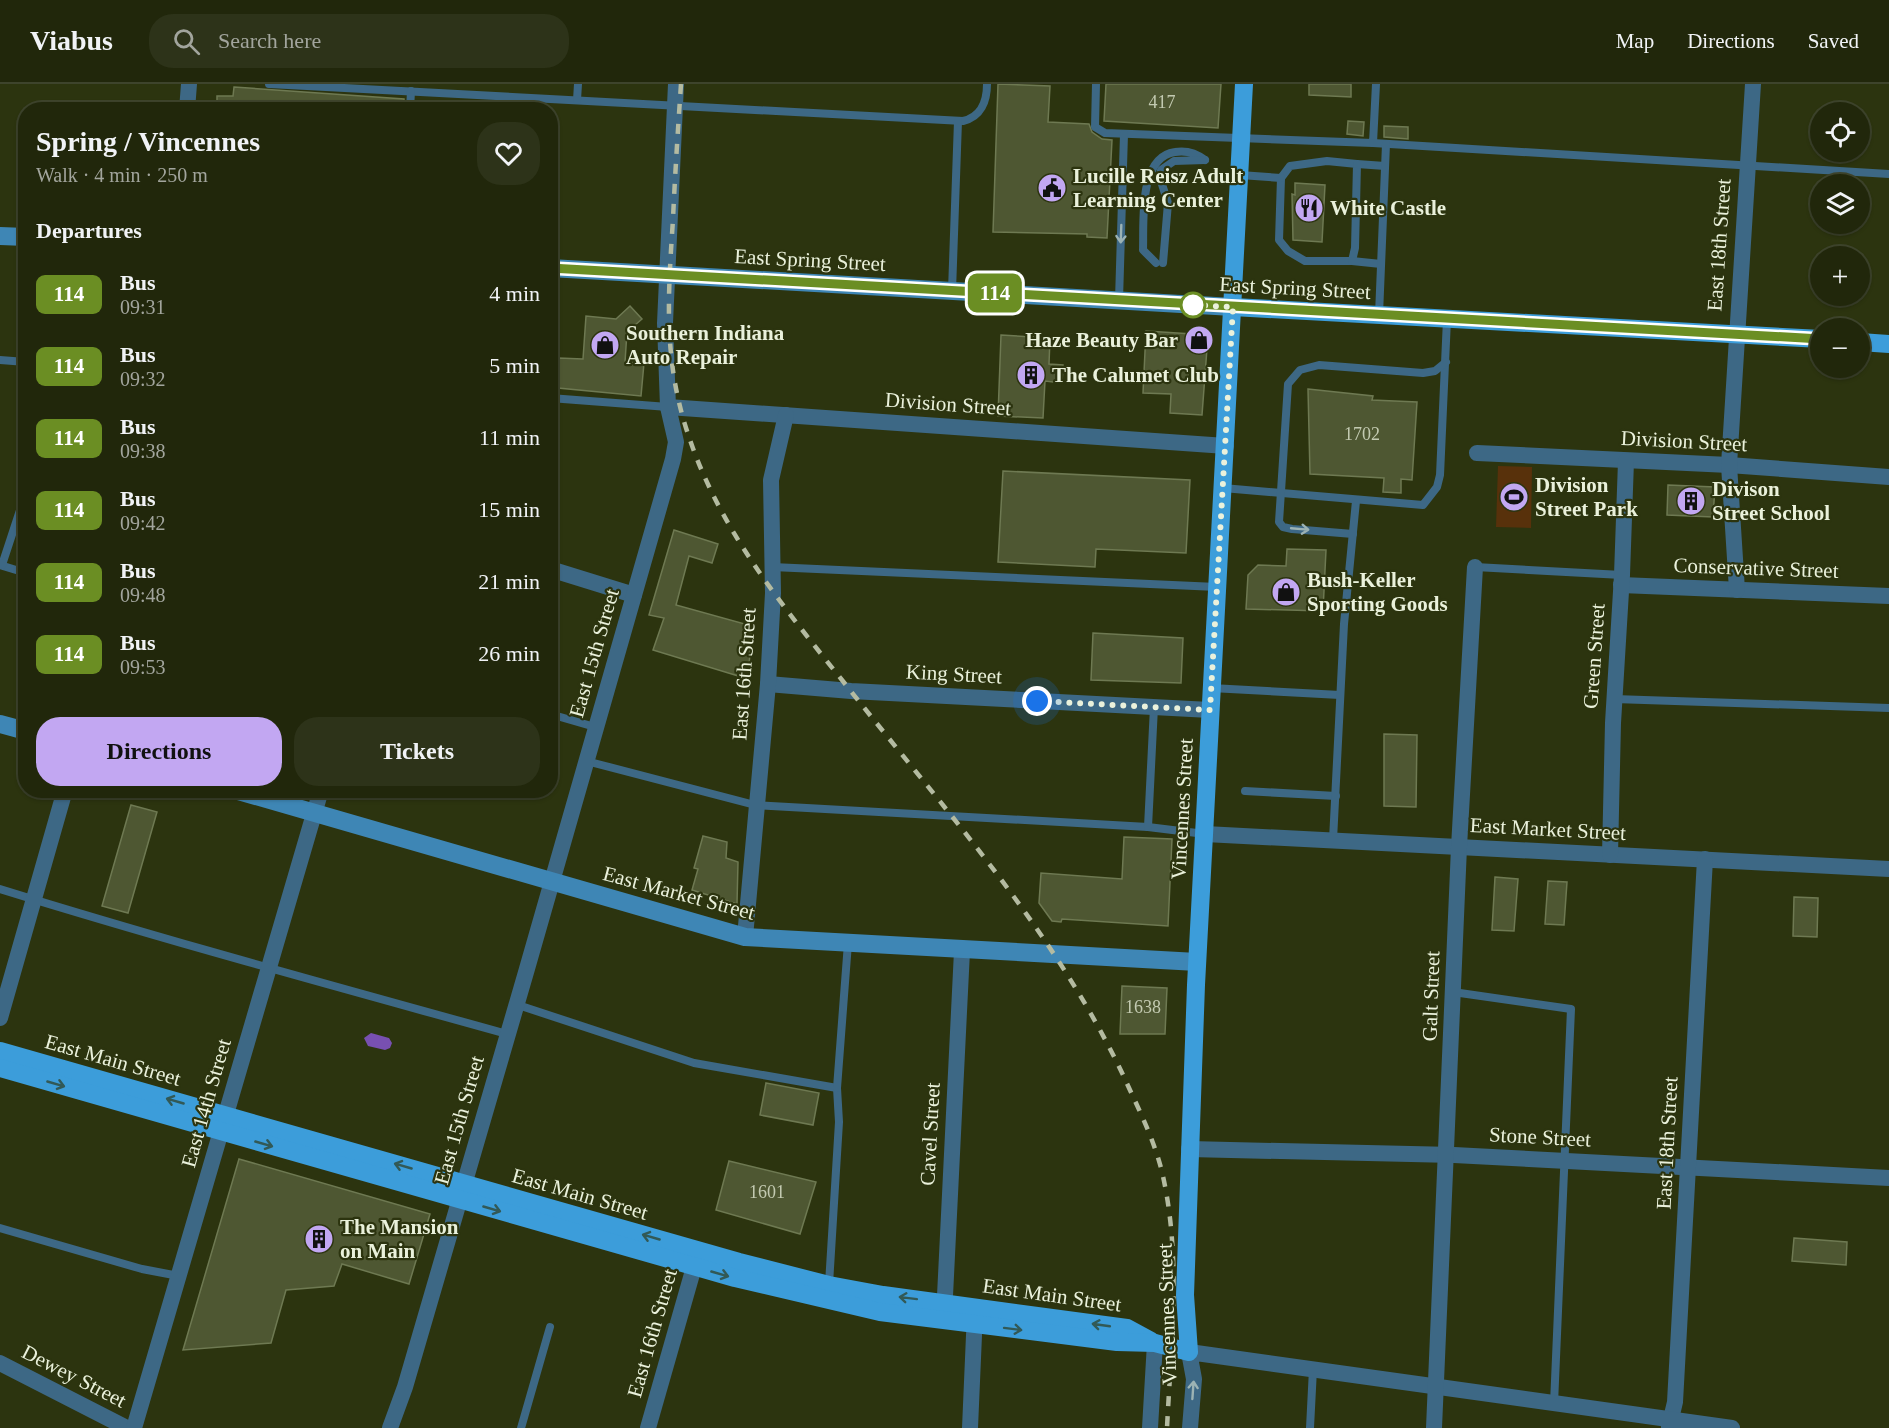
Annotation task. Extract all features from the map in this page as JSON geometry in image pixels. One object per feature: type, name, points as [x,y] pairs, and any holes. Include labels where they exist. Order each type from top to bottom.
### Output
[{"type":"main road","name":"Vincennes Street","points":[[1189,1352],[1185,1295],[1197,962],[1244,84]]},
{"type":"main road","name":"East Spring Street","points":[[1233,307],[1810,338]]},
{"type":"main road","points":[[1870,343],[1889,344]]},
{"type":"main road","name":"East Main Street","points":[[0,1051],[223,1124]]},
{"type":"main road","name":"East Main Street","points":[[0,1068],[223,1124],[697,1259],[830,1302],[944,1311]]},
{"type":"main road","name":"East Main Street","points":[[697,1259],[944,1311],[1117,1342],[1155,1343],[1189,1352]]},
{"type":"street","points":[[188,102],[189,84]]},
{"type":"street","name":"East 15th Street","points":[[390,1428],[405,1387],[462,1192],[676,442],[668,407],[666,275],[676,84]]},
{"type":"street","name":"East 18th Street","points":[[1737,590],[1729,465],[1735,334],[1753,84]]},
{"type":"street","points":[[0,236],[18,237]]},
{"type":"street","name":"East Spring Street","points":[[558,268],[1233,307]]},
{"type":"street","name":"Division Street","points":[[668,407],[1226,446]]},
{"type":"street","name":"East 16th Street","points":[[745,937],[755,805],[768,684],[772,567],[771,480],[786,415]]},
{"type":"street","name":"Division Street","points":[[1477,453],[1729,465],[1889,477]]},
{"type":"street","name":"Green Street","points":[[1610,855],[1614,699],[1622,580],[1626,461]]},
{"type":"street","name":"Galt Street","points":[[1434,1428],[1459,847],[1475,567]]},
{"type":"street","points":[[558,571],[634,595]]},
{"type":"street","name":"Conservative Street","points":[[1622,580],[1737,590],[1889,596]]},
{"type":"street","name":"King Street","points":[[768,684],[851,692],[1210,710]]},
{"type":"street","points":[[0,724],[18,729]]},
{"type":"street","points":[[0,1018],[63,798]]},
{"type":"street","name":"East Market Street","points":[[263,798],[745,937],[962,951],[1197,962]]},
{"type":"street","name":"East 14th Street","points":[[134,1428],[319,798]]},
{"type":"street","name":"East Market Street","points":[[1205,834],[1889,869]]},
{"type":"street","name":"East 18th Street","points":[[1669,1423],[1675,1402],[1705,859]]},
{"type":"street","name":"Cavel Street","points":[[944,1311],[962,951]]},
{"type":"street","name":"Stone Street","points":[[1189,1149],[1447,1155],[1889,1178]]},
{"type":"street","name":"East 16th Street","points":[[648,1428],[697,1259]]},
{"type":"street","points":[[970,1428],[975,1316]]},
{"type":"street","name":"Vincennes Street","points":[[1150,1428],[1155,1343]]},
{"type":"street","points":[[1189,1352],[1554,1404],[1669,1423],[1732,1428]]},
{"type":"street","name":"Vincennes Street","points":[[1189,1352],[1194,1379],[1190,1428]]},
{"type":"street","name":"Dewey Street","points":[[0,1363],[127,1428]]},
{"type":"lane","points":[[268,84],[958,121],[969,120],[979,112],[984,104],[987,84]]},
{"type":"lane","points":[[578,84],[578,100]]},
{"type":"lane","points":[[1096,84],[1095,128],[1106,133],[1373,143],[1889,174]]},
{"type":"lane","points":[[1373,143],[1376,84]]},
{"type":"lane","points":[[410,102],[411,91]]},
{"type":"lane","points":[[952,291],[958,121]]},
{"type":"lane","points":[[1119,300],[1124,134]]},
{"type":"lane","points":[[1379,315],[1386,144]]},
{"type":"lane","points":[[1168,153],[1198,154],[1205,160],[1174,161],[1161,170],[1168,214],[1159,263],[1143,250],[1144,204],[1150,174],[1159,159],[1168,153]]},
{"type":"lane","points":[[1382,264],[1352,261],[1305,261],[1288,251],[1280,240],[1281,178],[1290,166],[1328,161],[1385,166]]},
{"type":"lane","points":[[1352,261],[1355,248],[1357,164]]},
{"type":"lane","points":[[1240,175],[1281,178]]},
{"type":"lane","points":[[1223,488],[1423,505],[1433,492],[1440,475],[1447,319]]},
{"type":"lane","points":[[0,360],[18,361]]},
{"type":"lane","points":[[1353,534],[1283,527],[1279,522],[1285,395],[1292,376],[1300,370],[1319,365],[1424,373],[1435,371],[1446,362]]},
{"type":"lane","points":[[558,399],[668,407]]},
{"type":"lane","points":[[1333,840],[1344,624],[1356,501]]},
{"type":"lane","points":[[18,515],[1,565],[18,570]]},
{"type":"lane","points":[[772,567],[1217,587]]},
{"type":"lane","points":[[1475,567],[1622,580]]},
{"type":"lane","points":[[1211,688],[1340,694]]},
{"type":"lane","points":[[1614,699],[1889,708]]},
{"type":"lane","points":[[1148,827],[1154,707]]},
{"type":"lane","points":[[558,716],[596,727]]},
{"type":"lane","points":[[585,761],[755,805],[1148,827],[1205,834]]},
{"type":"lane","points":[[1245,791],[1336,796]]},
{"type":"lane","points":[[0,889],[180,945],[507,1034]]},
{"type":"lane","points":[[829,1285],[839,1122],[837,1088],[848,943]]},
{"type":"lane","points":[[1453,992],[1571,1010],[1569,1095],[1565,1117],[1567,1161],[1554,1404]]},
{"type":"lane","points":[[515,1004],[694,1063],[837,1088]]},
{"type":"lane","points":[[0,1228],[142,1269],[178,1276]]},
{"type":"lane","points":[[521,1428],[550,1327]]},
{"type":"lane","points":[[1310,1428],[1313,1369]]},
{"type":"shaded area","name":"Division Street Park","points":[[1498,466],[1532,467],[1531,528],[1496,527]]},
{"type":"shaded area","points":[[371,1033],[389,1038],[392,1043],[390,1048],[385,1050],[368,1046],[364,1038]]},
{"type":"building","name":"Lucille Reisz Adult Learning Center","points":[[998,84],[1050,86],[1048,122],[1089,124],[1092,132],[1102,139],[1112,140],[1107,238],[1087,237],[1087,234],[993,232]]},
{"type":"building","points":[[1106,84],[1221,84],[1218,128],[1104,121]]},
{"type":"building","points":[[1309,84],[1351,84],[1351,97],[1309,95]]},
{"type":"building","points":[[234,87],[404,99],[404,102],[217,102],[217,96],[233,96]]},
{"type":"building","points":[[1348,121],[1364,122],[1363,136],[1347,134]]},
{"type":"building","points":[[1384,126],[1408,127],[1408,139],[1384,137]]},
{"type":"building","name":"White Castle","points":[[1295,183],[1325,185],[1322,242],[1293,240],[1292,194],[1295,195]]},
{"type":"building","points":[[630,306],[642,319],[627,332],[625,362],[644,363],[641,396],[558,388],[559,358],[583,359],[586,316],[616,319]]},
{"type":"building","points":[[1146,331],[1208,335],[1202,415],[1170,413],[1171,394],[1143,393]]},
{"type":"building","name":"The Calumet Club","points":[[1001,335],[1050,338],[1049,364],[1063,365],[1062,383],[1045,381],[1043,418],[998,416]]},
{"type":"building","points":[[1308,389],[1373,396],[1372,400],[1417,402],[1412,480],[1401,479],[1401,493],[1383,492],[1384,478],[1310,474]]},
{"type":"building","points":[[1003,471],[1190,480],[1186,553],[1096,549],[1095,567],[998,562]]},
{"type":"building","name":"Divison Street School","points":[[1668,485],[1715,487],[1713,517],[1667,515]]},
{"type":"building","points":[[674,530],[718,544],[712,563],[689,556],[676,605],[752,626],[748,679],[653,650],[664,618],[649,615]]},
{"type":"building","name":"Bush-Keller Sporting Goods","points":[[1287,549],[1326,550],[1323,611],[1246,609],[1248,575],[1258,565],[1286,566]]},
{"type":"building","points":[[1093,633],[1183,638],[1181,683],[1091,680]]},
{"type":"building","points":[[1384,734],[1417,735],[1416,807],[1384,806]]},
{"type":"building","points":[[131,805],[157,812],[128,913],[102,906]]},
{"type":"building","points":[[703,836],[727,842],[726,858],[738,862],[737,904],[692,890],[698,869],[694,868]]},
{"type":"building","points":[[1124,837],[1172,839],[1168,926],[1062,919],[1061,922],[1052,921],[1039,903],[1041,873],[1122,879]]},
{"type":"building","points":[[1495,877],[1518,879],[1514,931],[1492,930]]},
{"type":"building","points":[[1548,881],[1567,882],[1564,925],[1545,924]]},
{"type":"building","points":[[1794,897],[1818,898],[1817,937],[1793,936]]},
{"type":"building","points":[[1122,986],[1167,988],[1165,1034],[1120,1034]]},
{"type":"building","points":[[766,1083],[819,1093],[813,1125],[760,1115]]},
{"type":"building","name":"The Mansion on Main","points":[[239,1159],[430,1214],[409,1284],[342,1264],[334,1286],[286,1290],[271,1343],[183,1350]]},
{"type":"building","points":[[729,1161],[816,1182],[800,1234],[716,1210]]},
{"type":"building","points":[[1794,1238],[1847,1242],[1846,1265],[1792,1261]]},
{"type":"railway","points":[[681,84],[669,327],[674,380],[688,434],[717,502],[734,534],[754,564],[797,623],[995,871],[1031,920],[1096,1023],[1124,1077],[1157,1154],[1169,1212],[1173,1304],[1167,1428]]},
{"type":"bus line","name":"114","points":[[558,268],[1810,338]]},
{"type":"place","name":"Lucille Reisz Adult Learning Center","points":[[1052,188]]},
{"type":"place","name":"White Castle","points":[[1309,208]]},
{"type":"place","name":"Haze Beauty Bar","points":[[1199,340]]},
{"type":"place","name":"Southern Indiana Auto Repair","points":[[605,345]]},
{"type":"place","name":"The Calumet Club","points":[[1031,375]]},
{"type":"place","name":"Division Street Park","points":[[1514,497]]},
{"type":"place","name":"Divison Street School","points":[[1691,501]]},
{"type":"place","name":"Bush-Keller Sporting Goods","points":[[1286,592]]},
{"type":"place","name":"The Mansion on Main","points":[[319,1239]]},
{"type":"route","points":[[1037,701],[1210,710],[1233,307],[1193,305]]}]
